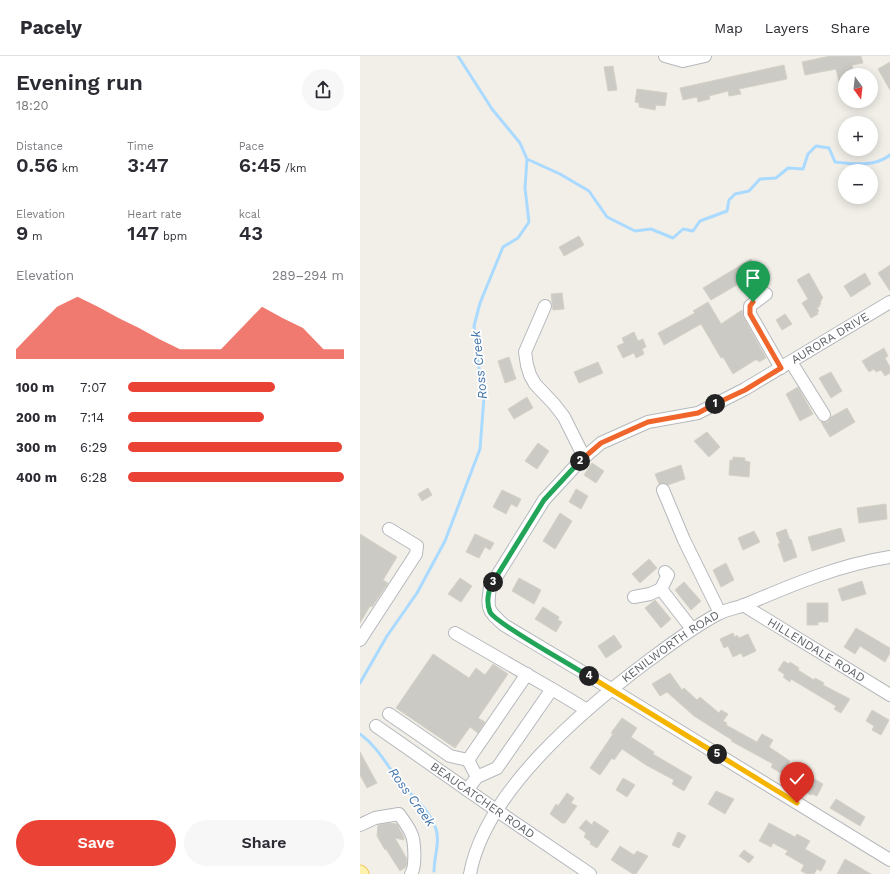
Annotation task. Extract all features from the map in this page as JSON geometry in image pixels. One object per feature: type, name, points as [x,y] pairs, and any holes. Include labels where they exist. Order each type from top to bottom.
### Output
[{"type":"street","points":[[665,56],[683,61],[705,56]]},
{"type":"street","points":[[766,294],[750,306],[750,314],[824,415]]},
{"type":"street","name":"AURORA DRIVE","points":[[890,303],[745,390],[698,413],[648,422],[601,443],[584,457],[544,500],[490,587],[488,600],[490,613],[504,625],[890,860]]},
{"type":"street","points":[[544,306],[526,352],[527,365],[535,384],[554,404],[564,418],[584,457]]},
{"type":"street","points":[[664,490],[684,540],[720,613]]},
{"type":"street","points":[[360,640],[416,554],[417,546],[389,529]]},
{"type":"street","name":"KENILWORTH ROAD","points":[[470,874],[474,857],[484,830],[496,810],[522,776],[550,744],[611,689],[692,629],[720,613],[743,606],[781,589],[827,572],[890,557]]},
{"type":"street","points":[[634,597],[650,594],[661,589],[668,575],[665,572]]},
{"type":"street","points":[[661,589],[692,629]]},
{"type":"street","name":"HILLENDALE ROAD","points":[[743,606],[890,695]]},
{"type":"street","points":[[455,633],[587,710]]},
{"type":"street","points":[[468,760],[527,674]]},
{"type":"street","points":[[467,790],[478,777],[497,768],[552,689]]},
{"type":"street","points":[[389,714],[450,756],[468,760],[478,777]]},
{"type":"street","name":"BEAUCATCHER ROAD","points":[[376,726],[590,874]]},
{"type":"street","points":[[360,825],[375,818],[399,814],[412,835],[414,855],[413,871],[411,874]]},
{"type":"building","points":[[830,56],[861,56],[863,63],[852,65],[853,68],[838,68],[838,77],[836,69],[805,75],[802,62]]},
{"type":"building","points":[[890,62],[890,90],[878,69]]},
{"type":"building","points":[[784,65],[787,79],[739,89],[741,94],[729,96],[728,91],[709,96],[710,99],[698,102],[697,97],[683,100],[680,88]]},
{"type":"building","points":[[613,66],[617,90],[608,91],[604,67]]},
{"type":"building","points":[[637,89],[667,93],[665,106],[656,105],[655,110],[639,107],[639,103],[635,102]]},
{"type":"building","points":[[579,236],[584,245],[564,256],[559,247]]},
{"type":"building","points":[[751,259],[759,272],[711,300],[703,288]]},
{"type":"building","points":[[890,265],[890,291],[878,273]]},
{"type":"building","points":[[809,273],[823,298],[821,299],[820,306],[817,308],[819,311],[817,312],[818,314],[811,318],[802,303],[808,299],[797,280]]},
{"type":"building","points":[[865,273],[871,284],[851,297],[844,286]]},
{"type":"building","points":[[562,293],[564,309],[553,310],[551,294]]},
{"type":"building","points":[[708,302],[721,324],[742,310],[744,318],[766,358],[759,362],[758,360],[755,360],[733,374],[723,357],[721,358],[701,324],[664,345],[658,333],[695,313],[693,311]]},
{"type":"building","points":[[785,314],[792,324],[782,330],[776,320]]},
{"type":"building","points":[[634,332],[638,341],[643,339],[646,347],[642,349],[644,354],[636,358],[634,353],[623,358],[617,346],[624,343],[622,338]]},
{"type":"building","points":[[884,348],[888,356],[885,358],[890,367],[890,373],[885,376],[881,370],[876,372],[874,369],[869,372],[862,361]]},
{"type":"building","points":[[509,357],[516,379],[505,383],[498,361]]},
{"type":"building","points":[[598,362],[603,373],[579,383],[574,372]]},
{"type":"building","points":[[831,372],[842,391],[831,398],[819,378]]},
{"type":"building","points":[[798,387],[813,414],[800,421],[786,394]]},
{"type":"building","points":[[527,397],[533,408],[514,419],[508,409]]},
{"type":"building","points":[[847,408],[855,422],[830,437],[821,422],[828,422],[831,417]]},
{"type":"building","points":[[707,432],[720,447],[709,457],[694,441]]},
{"type":"building","points":[[538,443],[549,451],[537,469],[525,461]]},
{"type":"building","points":[[733,457],[745,458],[745,461],[750,462],[749,477],[729,475],[730,460],[733,460]]},
{"type":"building","points":[[592,463],[604,471],[596,483],[584,475]]},
{"type":"building","points":[[681,465],[685,479],[668,485],[664,483],[659,484],[655,474]]},
{"type":"building","points":[[428,488],[432,495],[422,501],[418,494]]},
{"type":"building","points":[[576,489],[588,496],[581,509],[569,502]]},
{"type":"building","points":[[502,490],[521,499],[517,507],[511,504],[506,514],[493,507]]},
{"type":"building","points":[[886,504],[887,519],[859,523],[857,508]]},
{"type":"building","points":[[560,513],[572,521],[555,549],[543,541]]},
{"type":"building","points":[[841,528],[845,541],[812,551],[808,537]]},
{"type":"building","points":[[786,529],[797,557],[784,562],[776,533]]},
{"type":"building","points":[[754,531],[760,542],[743,550],[738,538]]},
{"type":"building","points":[[360,534],[397,557],[383,580],[388,583],[372,607],[370,606],[360,623]]},
{"type":"building","points":[[475,534],[494,543],[490,550],[485,547],[479,558],[466,552]]},
{"type":"building","points":[[649,559],[657,568],[640,583],[632,574]]},
{"type":"building","points":[[726,563],[734,580],[721,587],[713,570]]},
{"type":"building","points":[[460,578],[472,586],[461,602],[448,594]]},
{"type":"building","points":[[519,578],[541,590],[534,604],[512,591]]},
{"type":"building","points":[[862,581],[866,594],[842,601],[838,589]]},
{"type":"building","points":[[684,582],[701,601],[691,610],[675,590]]},
{"type":"building","points":[[655,600],[671,619],[661,628],[645,608]]},
{"type":"building","points":[[807,603],[828,603],[828,622],[818,622],[818,625],[807,625]]},
{"type":"building","points":[[543,607],[559,617],[558,620],[562,622],[556,632],[535,619]]},
{"type":"building","points":[[856,628],[890,648],[890,653],[885,662],[860,646],[855,654],[844,647]]},
{"type":"building","points":[[733,633],[735,637],[737,635],[739,638],[748,634],[756,651],[743,657],[741,653],[733,657],[728,646],[724,648],[720,639]]},
{"type":"building","points":[[614,635],[622,647],[606,658],[598,646]]},
{"type":"building","points":[[433,654],[469,678],[476,668],[485,675],[493,664],[508,674],[478,718],[485,722],[478,733],[470,727],[455,748],[396,708]]},
{"type":"building","points":[[784,661],[789,664],[790,662],[799,668],[798,670],[814,680],[815,678],[824,683],[823,685],[850,699],[841,713],[834,709],[836,706],[791,679],[790,682],[783,677],[785,675],[778,670]]},
{"type":"building","points":[[670,673],[682,690],[684,688],[697,700],[700,697],[719,713],[721,710],[728,714],[723,721],[727,723],[726,725],[757,742],[762,734],[773,740],[769,747],[790,761],[782,774],[771,767],[773,764],[731,741],[732,740],[694,716],[667,692],[660,696],[652,684]]},
{"type":"building","points":[[872,710],[889,720],[881,735],[872,730],[874,726],[866,721]]},
{"type":"building","points":[[622,718],[637,728],[631,737],[654,752],[653,754],[692,777],[684,791],[672,784],[674,780],[646,765],[622,749],[614,760],[612,758],[600,775],[590,768]]},
{"type":"building","points":[[360,752],[377,783],[367,788],[360,775]]},
{"type":"building","points":[[804,773],[823,784],[817,796],[801,790],[802,788],[797,785]]},
{"type":"building","points":[[623,778],[635,785],[627,797],[616,790]]},
{"type":"building","points":[[716,791],[734,799],[725,814],[708,804]]},
{"type":"building","points":[[567,793],[574,798],[571,803],[577,806],[565,823],[562,823],[550,814],[556,804],[558,806]]},
{"type":"building","points":[[836,799],[865,817],[860,826],[830,808]]},
{"type":"building","points":[[586,820],[592,825],[594,821],[609,831],[597,848],[590,844],[591,842],[584,837],[586,833],[579,828]]},
{"type":"building","points":[[390,823],[397,824],[404,837],[404,840],[395,838],[407,859],[406,867],[400,871],[377,836],[378,825]]},
{"type":"building","points":[[769,823],[795,837],[797,834],[810,841],[805,849],[826,861],[821,871],[817,869],[814,874],[807,874],[801,871],[804,865],[785,854],[788,851],[773,843],[771,847],[759,841]]},
{"type":"building","points":[[678,832],[686,836],[679,848],[672,845]]},
{"type":"building","points":[[620,846],[634,855],[637,851],[648,856],[636,874],[633,874],[611,860]]},
{"type":"building","points":[[744,850],[754,857],[749,863],[739,856]]},
{"type":"building","points":[[845,859],[871,874],[837,874]]},
{"type":"waterway","name":"Ross Creek","points":[[360,683],[387,636],[417,593],[445,541],[480,449],[484,397],[477,356],[474,326],[480,303],[503,247],[518,238],[529,222],[525,188],[527,159],[520,143],[492,109],[458,56]]},
{"type":"waterway","points":[[527,159],[560,174],[589,191],[607,217],[635,231],[651,229],[673,238],[683,229],[693,231],[700,221],[727,211],[729,200],[735,194],[749,191],[760,179],[776,178],[788,168],[803,169],[808,154],[816,146],[829,148],[835,162],[864,164],[884,159],[890,155]]},
{"type":"waterway","name":"Ross Creek","points":[[360,734],[372,745],[401,783],[424,808],[432,820],[437,831],[434,871]]},
{"type":"route","points":[[753,302],[750,306],[750,314],[781,368],[745,390],[698,413],[648,422],[601,443],[578,462],[544,500],[490,587],[488,600],[490,613],[504,625],[797,803]]}]
